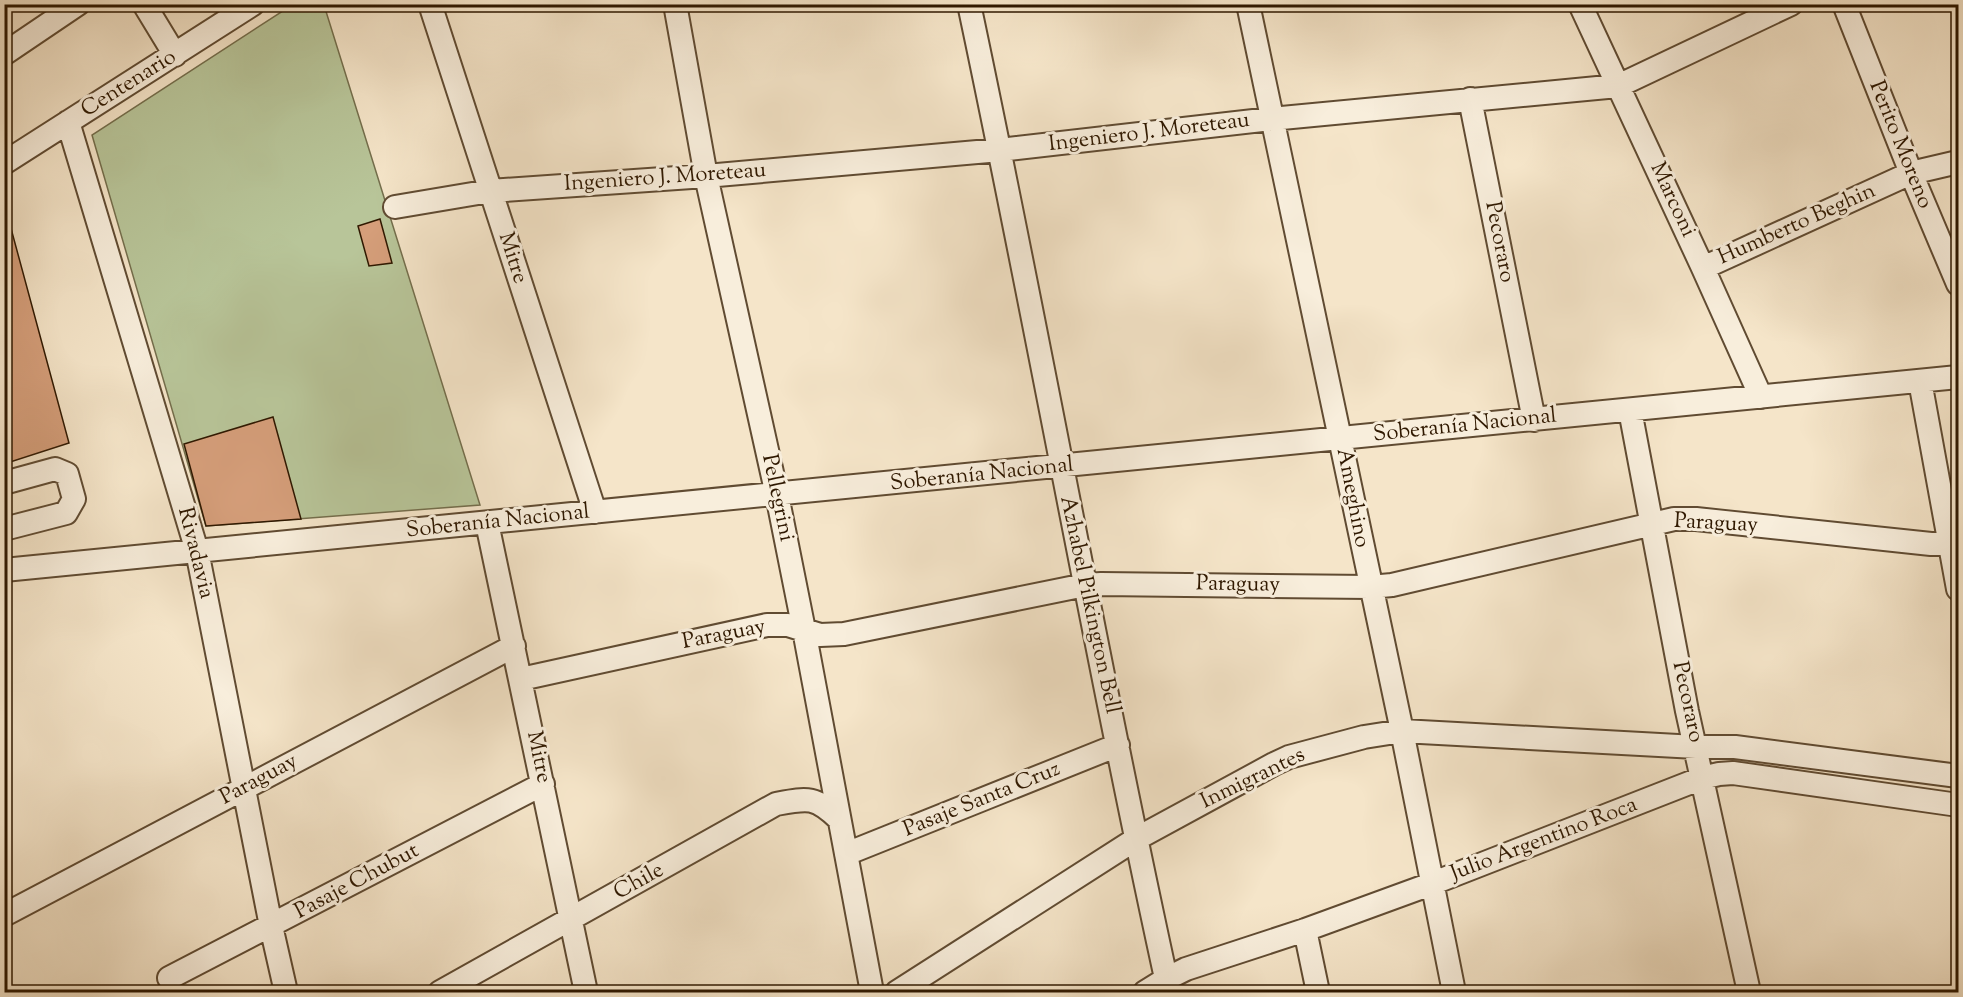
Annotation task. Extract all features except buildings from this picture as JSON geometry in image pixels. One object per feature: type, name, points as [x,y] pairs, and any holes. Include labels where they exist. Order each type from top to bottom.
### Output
[{"type":"street","points":[[4,54],[78,4]]},
{"type":"street","points":[[144,4],[175,55]]},
{"type":"street","name":"Centenario","points":[[4,163],[253,4]]},
{"type":"street","name":"Mitre","points":[[430,4],[595,512]]},
{"type":"street","name":"Pellegrini","points":[[675,4],[706,176],[777,495],[804,630],[872,993]]},
{"type":"street","name":"Azhabel Pilkington Bell","points":[[969,4],[1167,986]]},
{"type":"street","name":"Ameghino","points":[[1248,4],[1402,731],[1454,993]]},
{"type":"street","name":"Marconi","points":[[1580,4],[1761,397]]},
{"type":"street","name":"Ingeniero J. Moreteau","points":[[395,207],[490,191],[706,176],[1000,150],[1271,119],[1618,86],[1791,4]]},
{"type":"street","name":"Perito Moreno","points":[[1844,4],[1911,173],[1959,284]]},
{"type":"street","name":"Pecoraro","points":[[1470,99],[1534,420]]},
{"type":"street","name":"Rivadavia","points":[[68,122],[197,551],[286,993]]},
{"type":"street","name":"Humberto Beghin","points":[[1703,268],[1911,173],[1959,162]]},
{"type":"street","name":"Soberanía Nacional","points":[[4,570],[1959,377]]},
{"type":"street","points":[[1920,381],[1954,543],[1959,589]]},
{"type":"street","name":"Pecoraro","points":[[1630,410],[1702,778],[1749,993]]},
{"type":"street","points":[[4,483],[55,469],[67,474],[74,499],[66,513],[4,529]]},
{"type":"street","name":"Paraguay","points":[[521,679],[767,625],[788,626],[820,635],[844,634],[1085,585],[1370,587],[1392,585],[1674,519],[1696,519],[1931,544],[1954,543]]},
{"type":"street","name":"Mitre","points":[[487,523],[586,993]]},
{"type":"street","name":"Paraguay","points":[[4,915],[514,646]]},
{"type":"street","name":"Inmigrantes","points":[[897,993],[1136,839],[1288,757],[1364,737],[1402,731],[1696,747]]},
{"type":"street","name":"Pasaje Santa Cruz","points":[[846,854],[1118,745]]},
{"type":"street","points":[[1696,747],[1735,747],[1959,776]]},
{"type":"street","name":"Julio Argentino Roca","points":[[1145,993],[1167,986],[1186,969],[1305,930],[1431,884],[1702,778],[1719,774],[1733,773],[1959,805]]},
{"type":"street","name":"Pasaje Chubut","points":[[169,978],[543,784]]},
{"type":"street","name":"Chile","points":[[440,993],[776,804],[802,800],[814,801],[823,804],[839,819]]},
{"type":"street","points":[[1305,930],[1318,993]]},
{"type":"green space","points":[[292,5],[324,5],[480,505],[206,526],[92,135]]}]
